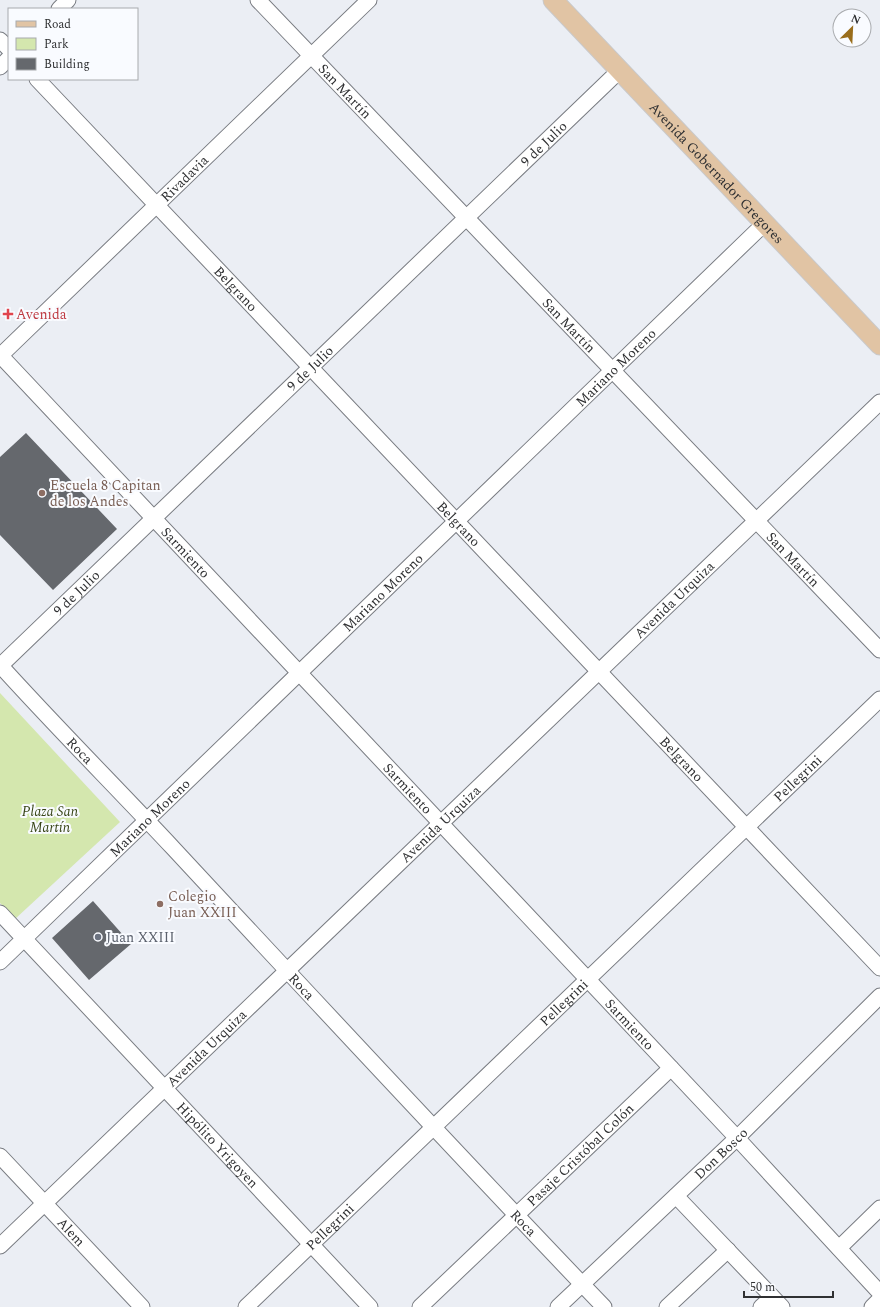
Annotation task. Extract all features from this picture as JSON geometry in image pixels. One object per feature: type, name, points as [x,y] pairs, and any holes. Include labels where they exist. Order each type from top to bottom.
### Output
[{"type":"main road","name":"Avenida Gobernador Gregores","points":[[553,0],[880,345]]},
{"type":"street","points":[[60,8],[68,0]]},
{"type":"street","name":"San Martín","points":[[258,0],[880,650]]},
{"type":"street","name":"Rivadavia","points":[[0,356],[369,0]]},
{"type":"street","points":[[0,40],[8,48]]},
{"type":"street","points":[[0,66],[8,59]]},
{"type":"street","name":"9 de Julio","points":[[0,665],[620,70]]},
{"type":"street","name":"Belgrano","points":[[38,80],[880,968]]},
{"type":"street","name":"Mariano Moreno","points":[[0,962],[765,224]]},
{"type":"street","name":"Sarmiento","points":[[0,356],[588,979],[880,1293]]},
{"type":"street","name":"Avenida Urquiza","points":[[0,1246],[880,402]]},
{"type":"street","name":"Roca","points":[[0,665],[604,1307]]},
{"type":"street","name":"Pellegrini","points":[[246,1307],[880,699]]},
{"type":"street","name":"Hipólito Yrigoyen","points":[[0,913],[370,1307]]},
{"type":"street","name":"Don Bosco","points":[[558,1307],[737,1138],[880,996]]},
{"type":"street","name":"Pasaje Cristóbal Colón","points":[[420,1307],[671,1068]]},
{"type":"street","name":"Alem","points":[[0,1156],[142,1307]]},
{"type":"street","points":[[676,1196],[777,1302],[761,1307]]},
{"type":"street","points":[[839,1248],[880,1208]]},
{"type":"street","points":[[667,1307],[728,1250]]},
{"type":"street","points":[[872,1307],[880,1299]]},
{"type":"green space","name":"Plaza San Martín","points":[[0,693],[120,822],[15,919],[0,903]]},
{"type":"building","name":"Escuela 8 Capitan de los Andes","points":[[26,433],[117,529],[53,590],[0,535],[0,457]]},
{"type":"building","points":[[93,901],[131,944],[89,980],[52,938]]},
{"type":"place","name":"Avenida","points":[[8,314]]},
{"type":"place","name":"Escuela 8 Capitan de los Andes","points":[[42,493]]},
{"type":"place","name":"Colegio Juan XXIII","points":[[160,904]]},
{"type":"place","name":"Juan XXIII","points":[[98,937]]}]
